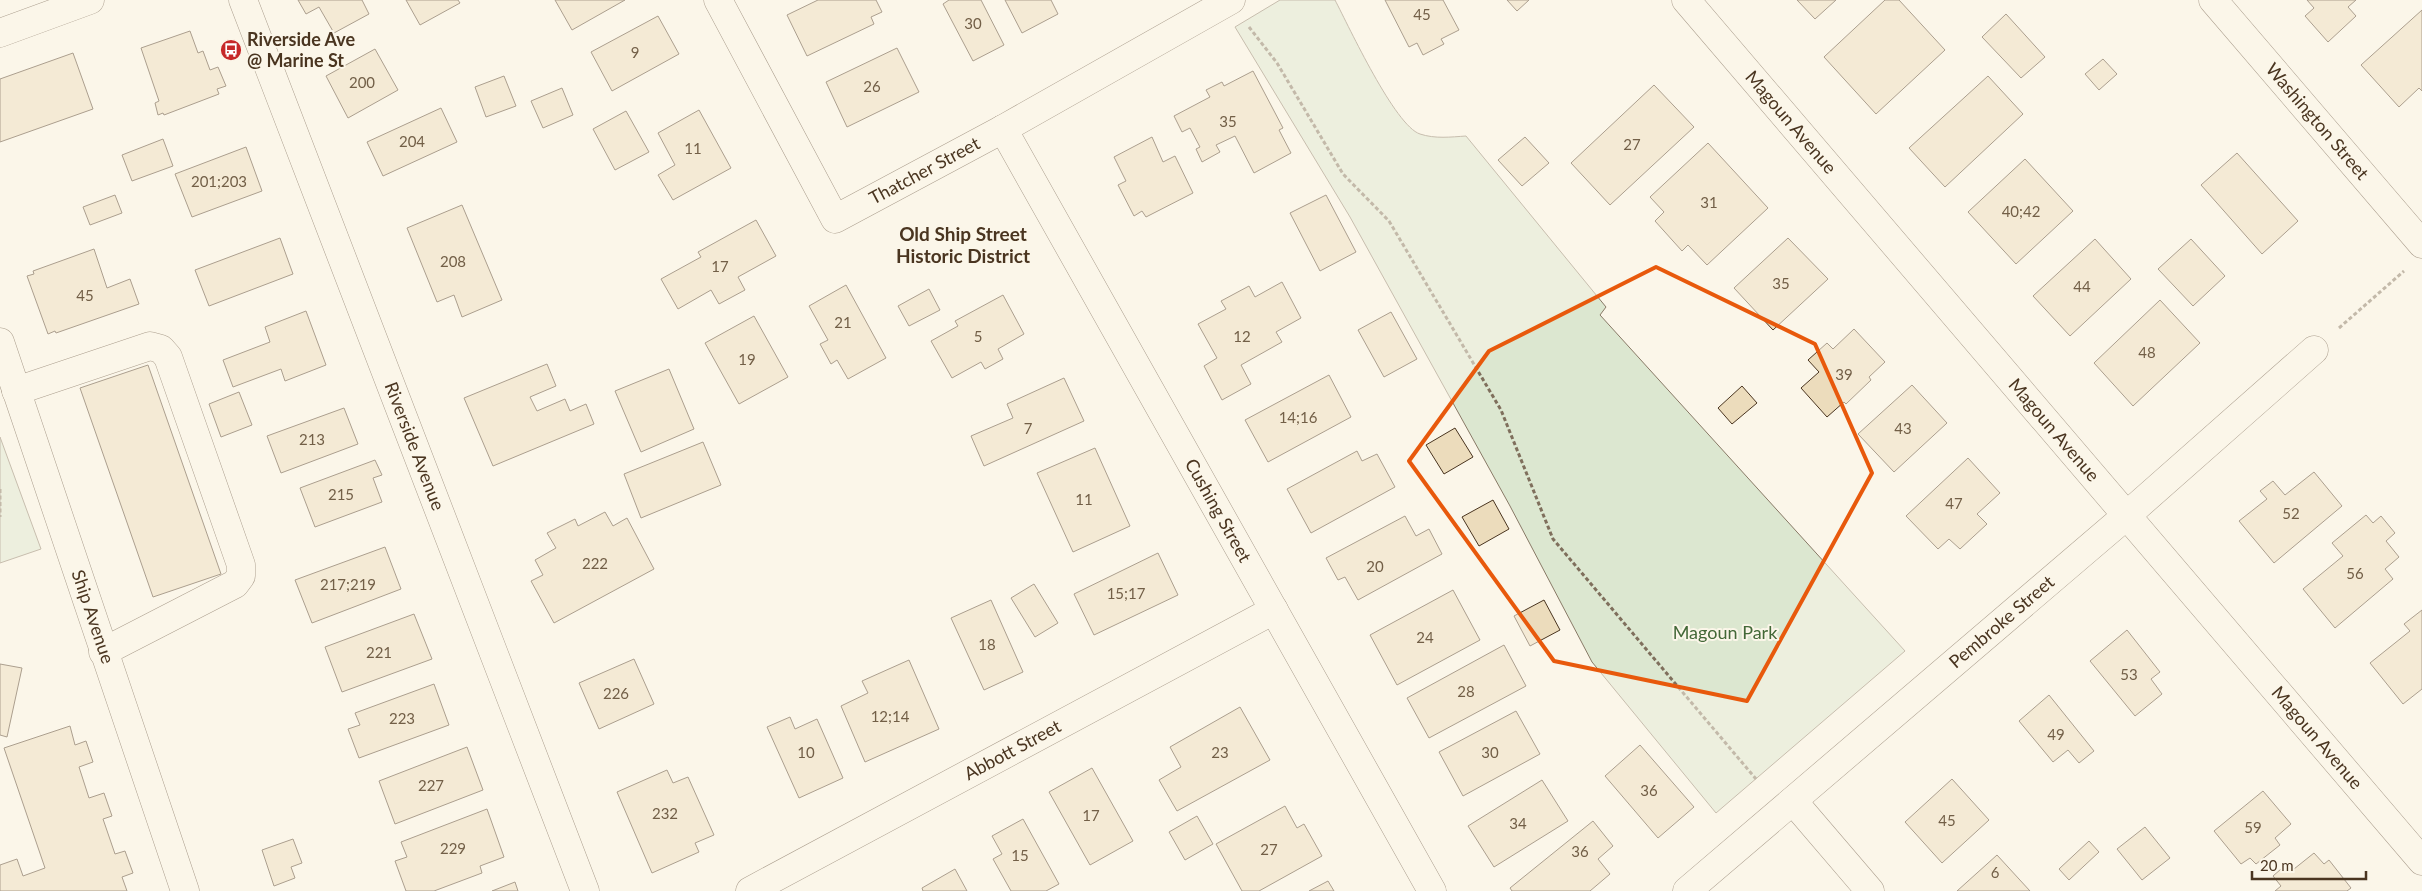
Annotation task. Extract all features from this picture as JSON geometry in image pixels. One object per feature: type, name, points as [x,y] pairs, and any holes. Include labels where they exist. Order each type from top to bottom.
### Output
[{"type":"street","points":[[0,33],[90,0]]},
{"type":"street","name":"Riverside Avenue","points":[[243,0],[585,891]]},
{"type":"street","name":"Thatcher Street","points":[[718,0],[835,219],[1003,129],[1231,0]]},
{"type":"street","name":"Magoun Avenue","points":[[1686,0],[2422,861]]},
{"type":"street","name":"Washington Street","points":[[2213,0],[2419,234]]},
{"type":"street","name":"Cushing Street","points":[[1003,129],[1432,891]]},
{"type":"street","name":"Ship Avenue","points":[[0,342],[185,891]]},
{"type":"street","points":[[16,391],[150,346],[164,351],[168,357],[241,565],[241,576],[235,584],[103,652]]},
{"type":"street","name":"Pembroke Street","points":[[1687,891],[2126,516],[2314,350]]},
{"type":"street","name":"Abbott Street","points":[[750,891],[1274,610]]},
{"type":"street","points":[[1793,801],[1870,891]]},
{"type":"path","points":[[1249,26],[1277,63],[1344,174],[1389,221],[1446,316],[1501,410],[1553,539],[1756,779]]},
{"type":"path","points":[[2314,350],[2409,268]]},
{"type":"path","points":[[0,489],[0,518]]},
{"type":"highlighted area","points":[[1656,267],[1815,344],[1872,473],[1747,701],[1554,661],[1409,461],[1489,351]]},
{"type":"green space","name":"Magoun Park","points":[[1280,0],[1335,0],[1373,74],[1398,113],[1410,127],[1420,134],[1431,137],[1466,136],[1606,307],[1600,315],[1905,651],[1716,813],[1592,662],[1510,506],[1350,217],[1235,27]]},
{"type":"green space","points":[[0,437],[41,549],[0,563]]},
{"type":"building","points":[[298,0],[362,0],[369,14],[334,33],[319,7],[306,14]]},
{"type":"building","points":[[406,0],[458,0],[460,3],[420,25]]},
{"type":"building","points":[[555,0],[625,0],[572,30]]},
{"type":"building","points":[[818,0],[876,0],[882,12],[871,17],[874,24],[807,56],[787,15]]},
{"type":"building","points":[[949,0],[981,0],[1004,45],[973,61],[943,4]]},
{"type":"building","points":[[1005,0],[1051,0],[1058,14],[1022,33]]},
{"type":"building","points":[[1385,0],[1443,0],[1459,30],[1441,39],[1444,44],[1423,55],[1417,43],[1409,47]]},
{"type":"building","points":[[1507,0],[1529,0],[1517,11]]},
{"type":"building","points":[[1797,0],[1836,0],[1815,19]]},
{"type":"building","points":[[1885,0],[1899,0],[1945,50],[1876,114],[1824,57]]},
{"type":"building","points":[[2307,0],[2356,0],[2348,7],[2356,16],[2328,42],[2305,16],[2314,8]]},
{"type":"building","points":[[2422,10],[2422,91],[2419,88],[2399,107],[2361,65]]},
{"type":"building","points":[[2006,14],[2045,57],[2021,78],[1982,37]]},
{"type":"building","points":[[658,16],[679,54],[612,91],[591,52]]},
{"type":"building","points":[[190,31],[198,53],[203,51],[210,70],[218,67],[226,86],[217,89],[219,94],[164,115],[163,113],[158,115],[155,103],[159,101],[141,48]]},
{"type":"building","points":[[897,48],[919,92],[847,127],[826,82]]},
{"type":"building","points":[[375,49],[398,90],[348,118],[326,76]]},
{"type":"building","points":[[73,53],[93,109],[0,142],[0,79]]},
{"type":"building","points":[[2103,59],[2117,74],[2099,90],[2085,74]]},
{"type":"building","points":[[1253,71],[1283,128],[1279,130],[1291,153],[1254,173],[1235,136],[1216,145],[1220,152],[1202,162],[1196,149],[1200,147],[1190,128],[1182,132],[1174,116],[1210,97],[1206,90],[1222,82],[1224,86]]},
{"type":"building","points":[[504,76],[516,106],[486,117],[475,87]]},
{"type":"building","points":[[1988,76],[2023,114],[1945,187],[1909,148]]},
{"type":"building","points":[[1654,85],[1694,127],[1610,205],[1571,163]]},
{"type":"building","points":[[562,88],[573,115],[543,128],[531,101]]},
{"type":"building","points":[[441,108],[457,142],[383,176],[367,142]]},
{"type":"building","points":[[699,110],[731,168],[673,200],[658,175],[675,165],[658,133]]},
{"type":"building","points":[[626,111],[649,152],[615,170],[593,129]]},
{"type":"building","points":[[1152,137],[1163,162],[1175,156],[1193,193],[1146,217],[1142,211],[1134,216],[1118,185],[1126,181],[1114,157]]},
{"type":"building","points":[[1525,137],[1549,163],[1522,186],[1498,160]]},
{"type":"building","points":[[163,139],[173,166],[132,181],[122,155]]},
{"type":"building","points":[[1708,143],[1768,208],[1707,265],[1688,245],[1682,251],[1655,221],[1664,212],[1650,197]]},
{"type":"building","points":[[246,147],[262,191],[192,217],[175,174]]},
{"type":"building","points":[[2237,153],[2298,221],[2262,254],[2201,185]]},
{"type":"building","points":[[2025,159],[2073,211],[2016,264],[1968,212]]},
{"type":"building","points":[[115,195],[122,213],[90,225],[83,207]]},
{"type":"building","points":[[1326,195],[1356,252],[1320,271],[1290,213]]},
{"type":"building","points":[[462,205],[502,300],[462,317],[454,295],[437,302],[407,228]]},
{"type":"building","points":[[756,220],[776,256],[738,277],[745,290],[719,304],[711,290],[678,309],[661,279],[701,257],[698,252]]},
{"type":"building","points":[[280,238],[293,274],[209,306],[195,270]]},
{"type":"building","points":[[1788,238],[1828,279],[1773,330],[1734,288]]},
{"type":"building","points":[[2095,239],[2131,279],[2070,336],[2033,296]]},
{"type":"building","points":[[2191,239],[2225,276],[2193,306],[2158,269]]},
{"type":"building","points":[[94,249],[107,288],[130,279],[139,304],[56,333],[55,331],[48,334],[27,276],[34,274],[33,271]]},
{"type":"building","points":[[1282,282],[1301,318],[1276,332],[1282,342],[1241,365],[1251,384],[1222,400],[1204,366],[1217,358],[1198,324],[1226,309],[1221,301],[1249,286],[1255,297]]},
{"type":"building","points":[[846,285],[886,358],[848,379],[837,360],[831,364],[820,344],[828,340],[809,306]]},
{"type":"building","points":[[929,289],[940,310],[909,326],[898,306]]},
{"type":"building","points":[[1003,295],[1024,334],[998,349],[1003,359],[985,369],[981,362],[952,378],[931,341],[958,326],[955,321]]},
{"type":"building","points":[[2160,300],[2200,343],[2133,406],[2094,363]]},
{"type":"building","points":[[306,311],[326,365],[285,381],[281,369],[233,387],[223,360],[270,342],[265,327]]},
{"type":"building","points":[[1391,312],[1417,359],[1384,377],[1358,330]]},
{"type":"building","points":[[754,316],[788,377],[739,404],[705,343]]},
{"type":"building","points":[[1854,329],[1885,362],[1869,377],[1871,380],[1846,404],[1844,402],[1827,417],[1801,388],[1819,372],[1808,360],[1827,343],[1833,349]]},
{"type":"building","points":[[547,364],[556,386],[530,397],[537,411],[565,399],[570,411],[586,404],[594,424],[493,466],[464,398]]},
{"type":"building","points":[[148,365],[221,574],[153,597],[80,388]]},
{"type":"building","points":[[669,369],[694,429],[641,452],[615,391]]},
{"type":"building","points":[[1329,375],[1351,417],[1268,462],[1245,420]]},
{"type":"building","points":[[1064,378],[1084,421],[984,466],[971,436],[1013,418],[1007,404]]},
{"type":"building","points":[[1912,385],[1947,423],[1894,472],[1858,434]]},
{"type":"building","points":[[1742,386],[1757,403],[1732,424],[1718,408]]},
{"type":"building","points":[[239,392],[252,425],[221,437],[209,404]]},
{"type":"building","points":[[344,408],[358,444],[281,473],[267,436]]},
{"type":"building","points":[[1455,428],[1473,457],[1444,474],[1426,445]]},
{"type":"building","points":[[703,442],[721,485],[641,518],[624,474]]},
{"type":"building","points":[[1095,448],[1130,526],[1073,552],[1037,473]]},
{"type":"building","points":[[1357,451],[1362,461],[1377,454],[1395,487],[1311,533],[1287,489]]},
{"type":"building","points":[[1968,458],[2000,493],[1977,514],[1987,524],[1960,549],[1949,539],[1938,549],[1906,516]]},
{"type":"building","points":[[375,460],[382,475],[373,478],[382,502],[315,527],[300,488]]},
{"type":"building","points":[[2314,472],[2342,506],[2274,563],[2239,521],[2267,499],[2260,491],[2273,481],[2285,495]]},
{"type":"building","points":[[1493,500],[1509,529],[1479,546],[1462,517]]},
{"type":"building","points":[[605,512],[613,526],[627,518],[654,569],[554,623],[531,581],[543,575],[535,560],[556,548],[547,533],[575,519],[578,526]]},
{"type":"building","points":[[2366,515],[2373,523],[2381,516],[2395,533],[2386,541],[2399,557],[2385,569],[2393,579],[2335,628],[2303,589],[2343,556],[2332,543]]},
{"type":"building","points":[[1405,516],[1416,536],[1429,529],[1442,554],[1358,600],[1345,577],[1338,580],[1326,558]]},
{"type":"building","points":[[385,547],[401,589],[312,623],[295,580]]},
{"type":"building","points":[[1158,553],[1178,595],[1094,635],[1074,594]]},
{"type":"building","points":[[1034,584],[1058,623],[1035,637],[1011,598]]},
{"type":"building","points":[[1453,590],[1480,640],[1397,685],[1370,635]]},
{"type":"building","points":[[991,600],[1023,672],[984,690],[951,618]]},
{"type":"building","points":[[1544,600],[1560,630],[1530,646],[1514,616]]},
{"type":"building","points":[[2422,610],[2422,689],[2403,704],[2370,663],[2410,631],[2404,624]]},
{"type":"building","points":[[414,614],[432,659],[342,692],[325,647]]},
{"type":"building","points":[[2127,630],[2160,672],[2151,679],[2162,694],[2135,716],[2090,661]]},
{"type":"building","points":[[1504,645],[1526,686],[1429,738],[1407,698]]},
{"type":"building","points":[[634,659],[654,704],[599,729],[579,683]]},
{"type":"building","points":[[909,660],[939,729],[865,762],[841,706],[868,693],[862,681]]},
{"type":"building","points":[[0,664],[22,668],[7,737],[0,735]]},
{"type":"building","points":[[434,684],[449,725],[359,758],[348,729],[360,725],[355,713]]},
{"type":"building","points":[[2049,695],[2094,751],[2079,763],[2068,750],[2053,762],[2019,721]]},
{"type":"building","points":[[1240,707],[1270,760],[1177,811],[1159,780],[1181,767],[1170,747]]},
{"type":"building","points":[[1516,711],[1540,754],[1463,796],[1439,752]]},
{"type":"building","points":[[790,717],[795,729],[817,719],[843,778],[799,798],[767,727]]},
{"type":"building","points":[[70,726],[75,745],[86,741],[93,762],[79,767],[89,798],[104,793],[112,816],[103,819],[115,854],[125,851],[133,873],[122,877],[127,891],[0,891],[0,865],[17,859],[23,876],[45,868],[4,748]]},
{"type":"building","points":[[1640,745],[1694,807],[1658,838],[1605,776]]},
{"type":"building","points":[[467,747],[483,790],[395,824],[379,781]]},
{"type":"building","points":[[1092,768],[1133,841],[1090,865],[1049,792]]},
{"type":"building","points":[[667,770],[673,783],[688,777],[714,835],[695,843],[699,852],[652,873],[617,792]]},
{"type":"building","points":[[1952,779],[1989,820],[1942,863],[1905,822]]},
{"type":"building","points":[[1542,780],[1568,821],[1494,867],[1468,826]]},
{"type":"building","points":[[2263,791],[2291,824],[2275,838],[2280,845],[2256,864],[2250,858],[2241,864],[2214,831]]},
{"type":"building","points":[[1285,806],[1297,828],[1304,824],[1322,856],[1259,891],[1242,891],[1216,844]]},
{"type":"building","points":[[487,809],[504,857],[480,866],[482,873],[434,891],[406,891],[395,861],[407,857],[401,842]]},
{"type":"building","points":[[1197,816],[1213,844],[1185,860],[1169,832]]},
{"type":"building","points":[[1023,819],[1059,884],[1046,891],[1011,891],[993,859],[1002,854],[992,836]]},
{"type":"building","points":[[1593,821],[1613,846],[1598,859],[1610,874],[1590,891],[1512,891],[1510,888]]},
{"type":"building","points":[[2145,827],[2170,858],[2142,880],[2117,849]]},
{"type":"building","points":[[293,839],[302,863],[291,867],[295,878],[274,886],[262,850]]},
{"type":"building","points":[[2089,841],[2099,852],[2069,880],[2059,869]]},
{"type":"building","points":[[2314,853],[2324,864],[2329,860],[2351,888],[2347,891],[2275,891],[2281,886],[2273,876],[2289,862],[2294,869]]},
{"type":"building","points":[[1997,855],[2030,891],[1957,891]]},
{"type":"building","points":[[955,869],[967,891],[923,891],[922,888]]},
{"type":"building","points":[[1328,881],[1334,891],[1309,891]]},
{"type":"building","points":[[515,882],[518,891],[492,891]]},
{"type":"place","name":"Riverside Ave @ Marine St","points":[[231,50]]},
{"type":"district","name":"Old Ship Street Historic District","points":[[963,245]]}]
